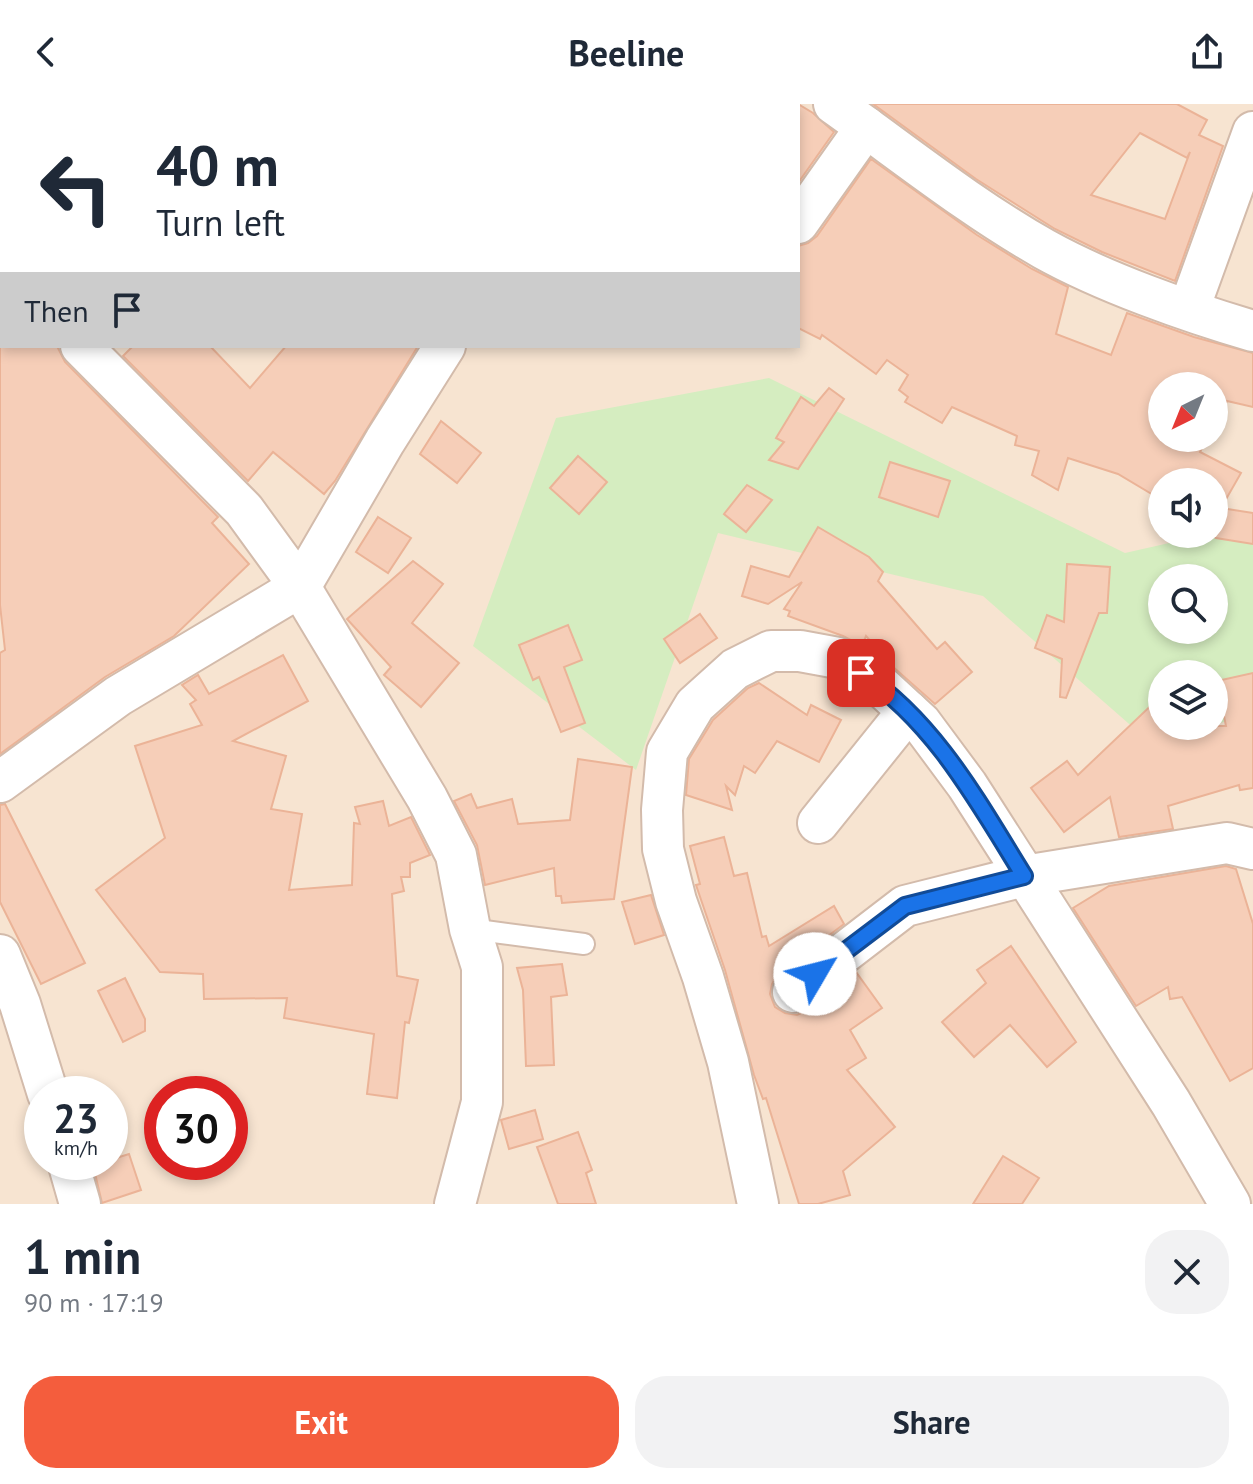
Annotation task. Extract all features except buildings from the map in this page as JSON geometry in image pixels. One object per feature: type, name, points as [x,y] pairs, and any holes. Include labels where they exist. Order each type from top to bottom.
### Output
[{"type":"street","points":[[834,104],[956,191],[1046,250],[1095,273],[1253,331]]},
{"type":"street","points":[[1235,104],[1253,116]]},
{"type":"street","points":[[800,220],[866,127]]},
{"type":"street","points":[[1189,309],[1253,132]]},
{"type":"street","points":[[0,782],[118,696],[300,587],[385,441],[444,348]]},
{"type":"street","points":[[94,351],[244,510],[300,587],[427,798],[456,855],[470,929],[482,967],[482,1102],[455,1204]]},
{"type":"street","points":[[758,1204],[728,1062],[676,901],[663,849],[662,810],[667,752],[695,705],[735,669],[771,651],[800,651],[838,658],[883,688],[921,723],[967,785],[1171,1103],[1230,1204]]},
{"type":"street","points":[[818,823],[908,711]]},
{"type":"street","points":[[793,992],[905,906],[1024,876],[1227,843],[1253,849]]},
{"type":"street","points":[[0,955],[20,1004],[42,1076]]},
{"type":"street","points":[[73,1180],[80,1204]]},
{"type":"lane","points":[[470,929],[584,944]]},
{"type":"shaded area","points":[[800,104],[1253,104],[1253,1204],[0,1204],[0,348],[800,348]]},
{"type":"green space","points":[[769,378],[1125,553],[1148,548],[1228,548],[1228,530],[1253,524],[1253,713],[1228,721],[1228,660],[1148,660],[1148,740],[1154,740],[1152,744],[983,596],[718,533],[636,770],[473,646],[556,418]]},
{"type":"route","points":[[815,974],[905,906],[1024,876],[967,785],[921,723],[883,688],[861,673]]}]
